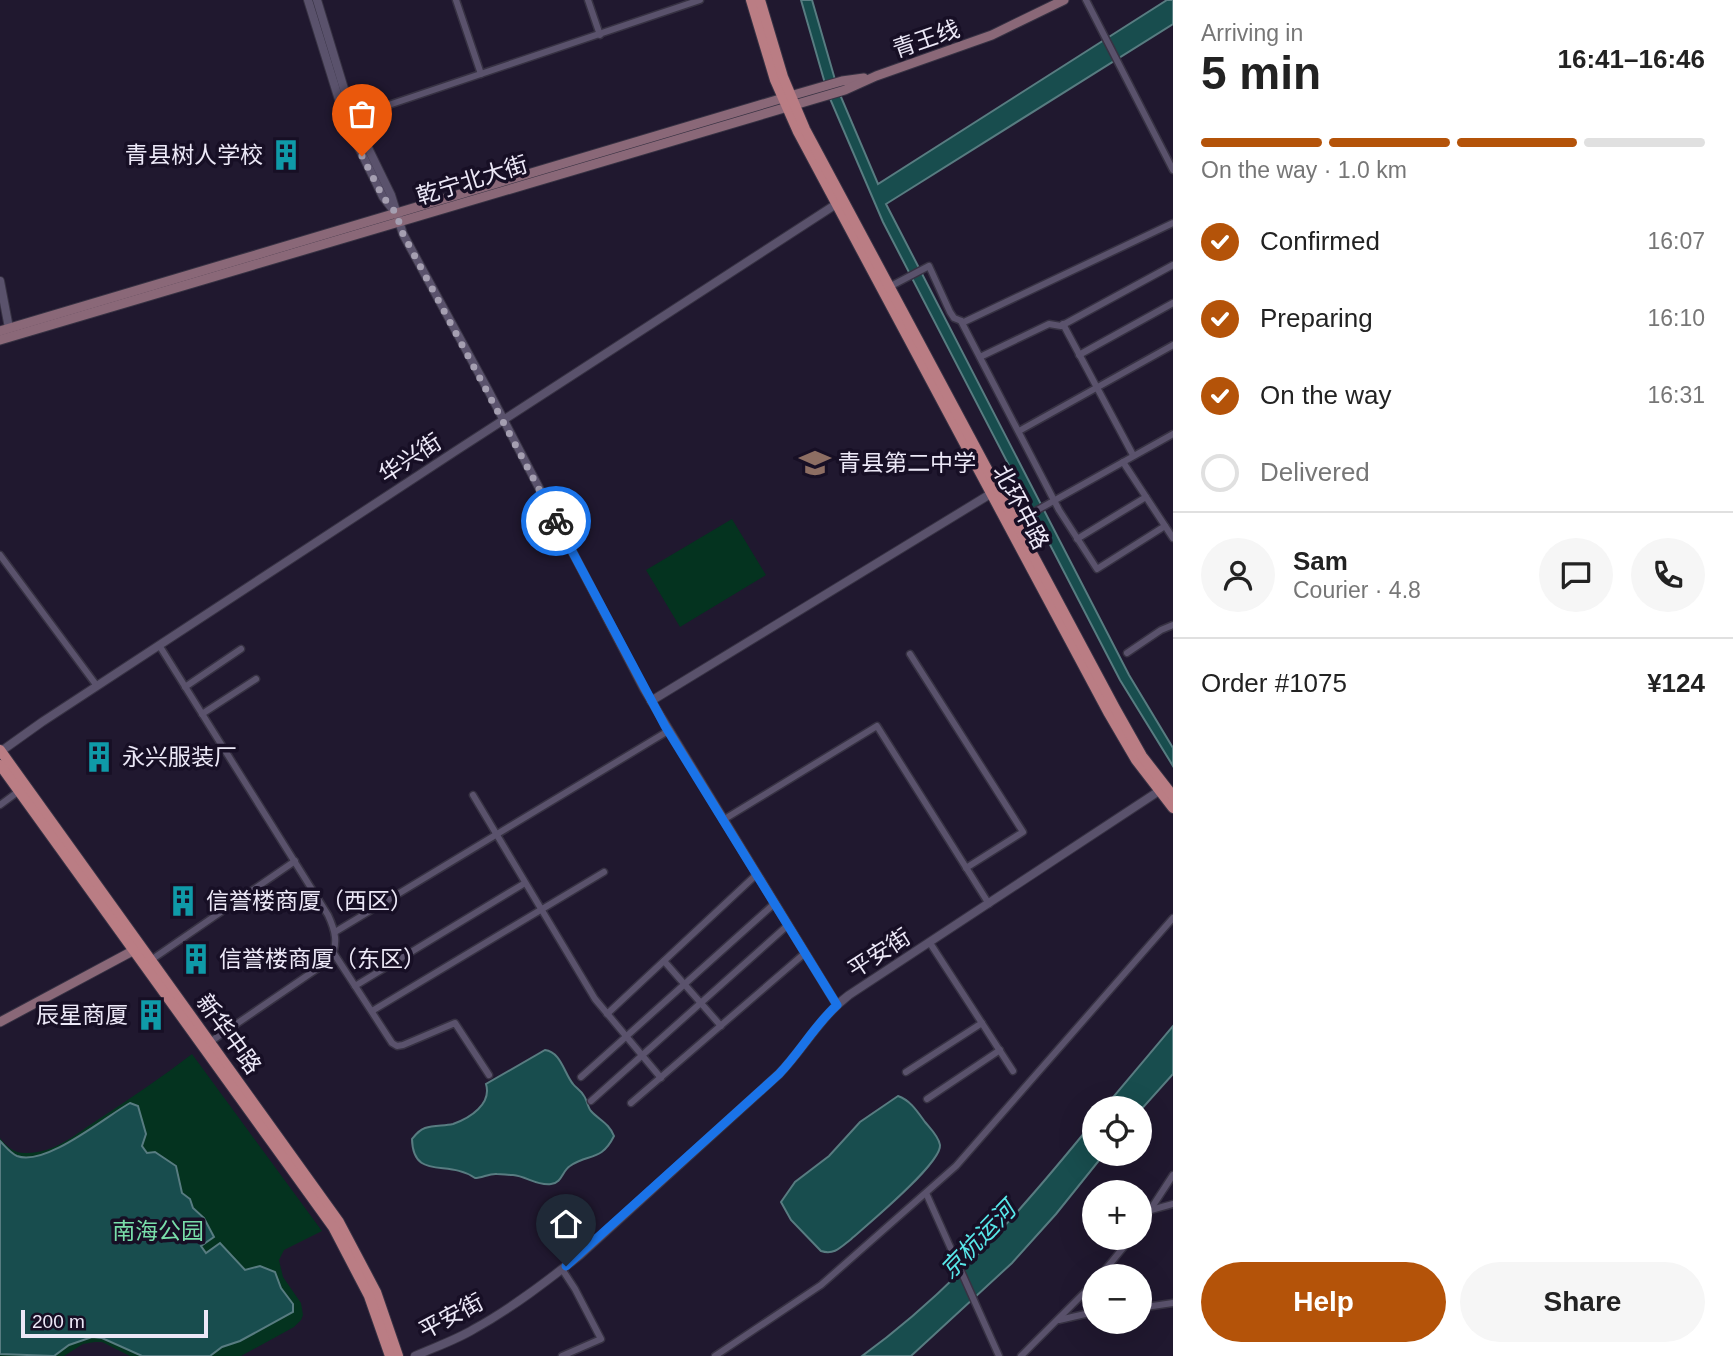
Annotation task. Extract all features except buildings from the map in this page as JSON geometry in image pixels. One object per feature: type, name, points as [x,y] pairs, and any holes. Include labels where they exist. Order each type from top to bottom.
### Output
[{"type":"main road","points":[[751,0],[788,101]]},
{"type":"main road","points":[[760,0],[788,101]]},
{"type":"main road","name":"青王线","points":[[843,86],[992,36],[1063,0]]},
{"type":"main road","name":"乾宁北大街","points":[[0,340],[397,218],[843,86]]},
{"type":"main road","name":"北环中路","points":[[788,101],[1124,741],[1173,808]]},
{"type":"main road","name":"北环中路","points":[[841,202],[891,286],[1131,737],[1173,796]]},
{"type":"main road","name":"乾宁北大街","points":[[5,329],[397,218]]},
{"type":"main road","name":"新华中路","points":[[0,752],[332,1227],[369,1296],[390,1356]]},
{"type":"main road","name":"新华中路","points":[[0,765],[137,948],[151,960],[340,1222],[376,1292],[398,1356]]},
{"type":"main road","points":[[0,1022],[137,948]]},
{"type":"street","points":[[308,0],[345,119],[383,197],[397,218],[651,701],[837,1005]]},
{"type":"street","points":[[317,0],[353,117],[391,195],[397,218]]},
{"type":"street","points":[[456,0],[481,74]]},
{"type":"street","points":[[588,0],[600,35]]},
{"type":"street","points":[[353,117],[700,0]]},
{"type":"street","points":[[1086,0],[1173,170]]},
{"type":"street","name":"华兴街","points":[[0,752],[503,419],[841,202]]},
{"type":"street","points":[[961,321],[1173,223]]},
{"type":"street","points":[[980,357],[1049,324],[1063,324],[1173,265]]},
{"type":"street","points":[[891,286],[929,266],[950,312],[954,318],[961,321],[1056,501],[1097,569],[1165,526]]},
{"type":"street","points":[[0,281],[5,329]]},
{"type":"street","points":[[1079,355],[1173,303]]},
{"type":"street","points":[[1063,324],[1133,456]]},
{"type":"street","points":[[1019,431],[1173,345]]},
{"type":"street","points":[[1016,522],[1173,434]]},
{"type":"street","points":[[1123,462],[1173,538]]},
{"type":"street","points":[[651,701],[992,493]]},
{"type":"street","points":[[1077,539],[1146,497]]},
{"type":"street","points":[[0,555],[97,686]]},
{"type":"street","points":[[1127,653],[1173,625]]},
{"type":"street","points":[[159,645],[295,861],[328,915],[335,932],[330,960],[210,1042]]},
{"type":"street","points":[[185,687],[241,649]]},
{"type":"street","points":[[910,654],[1023,832],[967,868]]},
{"type":"street","points":[[202,714],[256,679]]},
{"type":"street","points":[[723,820],[877,726],[989,904]]},
{"type":"street","points":[[335,932],[668,731]]},
{"type":"street","points":[[0,806],[19,790]]},
{"type":"street","name":"平安街","points":[[415,1356],[485,1323],[562,1269],[779,1074],[837,1005],[1159,791]]},
{"type":"street","points":[[473,794],[587,986],[661,1078]]},
{"type":"street","points":[[151,960],[295,861]]},
{"type":"street","points":[[372,1012],[604,872]]},
{"type":"street","points":[[607,1014],[757,874]]},
{"type":"street","points":[[355,986],[525,883]]},
{"type":"street","points":[[581,1077],[775,903]]},
{"type":"street","points":[[715,1356],[821,1285],[956,1166],[1173,918]]},
{"type":"street","points":[[592,1101],[788,925]]},
{"type":"street","points":[[930,943],[1013,1071]]},
{"type":"street","points":[[333,952],[397,1046],[455,1023],[489,1075]]},
{"type":"street","points":[[631,1103],[805,953]]},
{"type":"street","points":[[664,961],[721,1026]]},
{"type":"street","points":[[906,1072],[982,1023]]},
{"type":"street","points":[[927,1099],[999,1050]]},
{"type":"street","points":[[1152,1208],[1173,1175]]},
{"type":"street","points":[[926,1193],[999,1356]]},
{"type":"street","points":[[1152,1210],[1173,1203]]},
{"type":"street","points":[[1110,1264],[1121,1250]]},
{"type":"street","points":[[562,1269],[601,1339],[562,1356]]},
{"type":"street","points":[[1021,1356],[1082,1296]]},
{"type":"street","points":[[1152,1306],[1173,1303]]},
{"type":"street","points":[[1059,1320],[1082,1315]]},
{"type":"green space","points":[[732,519],[766,575],[680,627],[646,570]]},
{"type":"green space","name":"南海公园","points":[[192,1054],[322,1231],[284,1250],[279,1260],[283,1277],[301,1303],[301,1320],[294,1327],[241,1356],[130,1356],[102,1342],[95,1342],[83,1344],[64,1356],[0,1356],[0,1138],[19,1152],[47,1150],[74,1136]]},
{"type":"shaded area","points":[[801,0],[812,0],[838,90],[878,184],[1167,0],[1173,0],[1173,24],[886,204],[1129,675],[1173,748],[1173,766],[1120,680],[883,222],[828,94]]},
{"type":"shaded area","points":[[1173,1026],[1173,1074],[1152,1097],[1114,1096]]},
{"type":"shaded area","points":[[545,1050],[559,1059],[574,1085],[583,1094],[590,1110],[612,1132],[614,1136],[604,1150],[570,1166],[551,1184],[541,1184],[513,1175],[494,1174],[475,1178],[454,1170],[425,1165],[418,1160],[412,1139],[418,1132],[428,1127],[453,1124],[466,1118],[483,1104],[486,1084]]},
{"type":"shaded area","points":[[898,1096],[913,1106],[936,1136],[940,1145],[937,1154],[902,1194],[850,1240],[833,1251],[821,1251],[791,1220],[781,1202],[795,1182],[829,1156],[860,1122]]},
{"type":"shaded area","name":"南海公园","points":[[130,1103],[138,1106],[146,1134],[142,1146],[147,1153],[155,1152],[176,1166],[182,1193],[204,1218],[214,1237],[201,1246],[206,1253],[220,1243],[245,1270],[260,1266],[275,1272],[281,1288],[293,1304],[293,1312],[240,1341],[222,1347],[210,1356],[142,1356],[102,1338],[92,1337],[69,1345],[54,1356],[0,1354],[0,1141],[17,1156],[43,1154],[75,1139]]},
{"type":"shaded area","points":[[1082,1135],[1082,1166],[1095,1166],[1012,1263],[911,1356],[862,1356],[895,1331],[957,1276],[1041,1185]]},
{"type":"way so far","points":[[362,156],[383,197],[396,213],[403,234],[556,521]]},
{"type":"place","name":"青县树人学校","points":[[286,155]]},
{"type":"place","name":"青县第二中学","points":[[815,463]]},
{"type":"place","name":"永兴服装厂","points":[[99,757]]},
{"type":"place","name":"信誉楼商厦（西区）","points":[[183,901]]},
{"type":"place","name":"信誉楼商厦（东区）","points":[[196,959]]},
{"type":"place","name":"辰星商厦","points":[[151,1015]]},
{"type":"route","points":[[556,521],[665,726],[837,1005],[779,1074],[566,1266]]},
{"type":"water label","name":"京杭运河","points":[[978,1240]]}]
